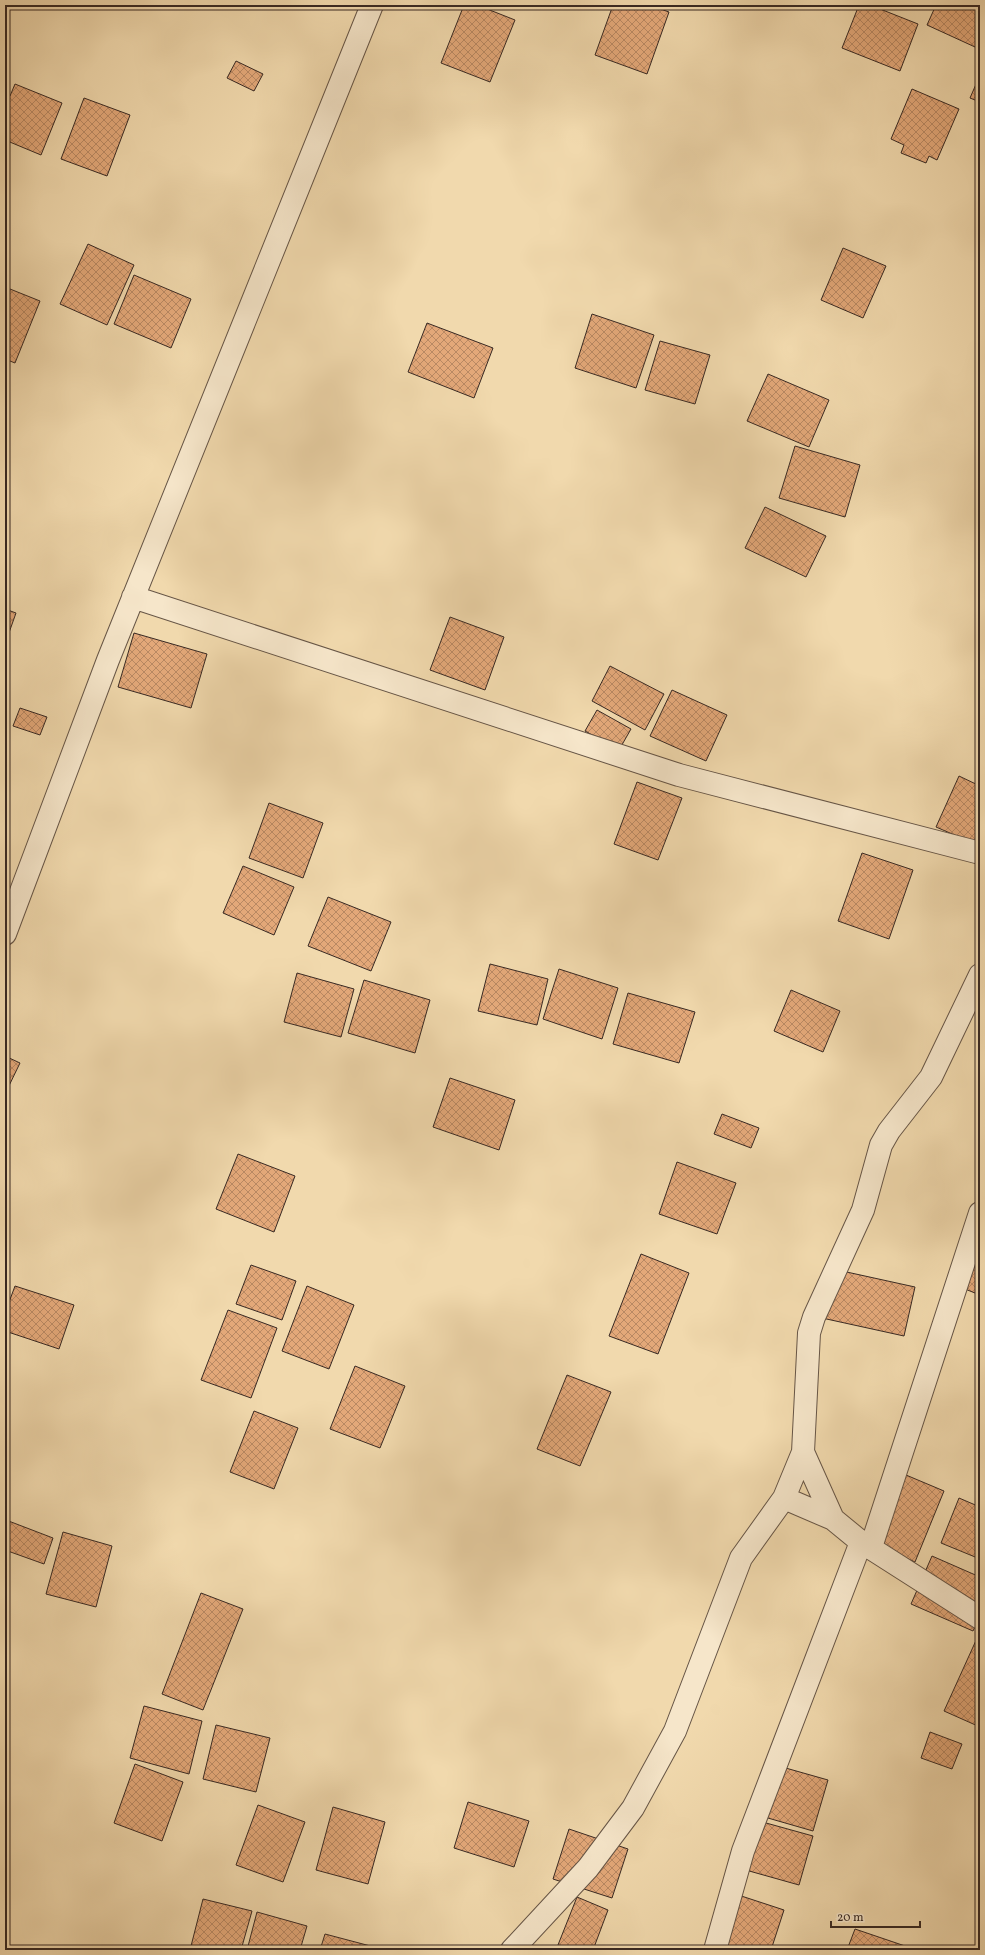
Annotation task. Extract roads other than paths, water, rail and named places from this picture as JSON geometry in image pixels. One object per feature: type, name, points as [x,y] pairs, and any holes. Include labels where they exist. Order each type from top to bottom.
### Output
[{"type":"street","points":[[5,934],[133,597],[372,5]]},
{"type":"street","points":[[133,597],[679,775],[980,853]]},
{"type":"street","points":[[512,1950],[588,1868],[633,1808],[675,1731],[741,1558],[784,1498],[803,1452],[809,1334],[814,1317],[863,1210],[881,1145],[889,1132],[931,1077],[980,975]]},
{"type":"street","points":[[715,1950],[743,1851],[866,1544],[980,1213]]},
{"type":"street","points":[[803,1452],[833,1519]]},
{"type":"street","points":[[784,1498],[833,1519],[866,1544],[980,1618]]}]
